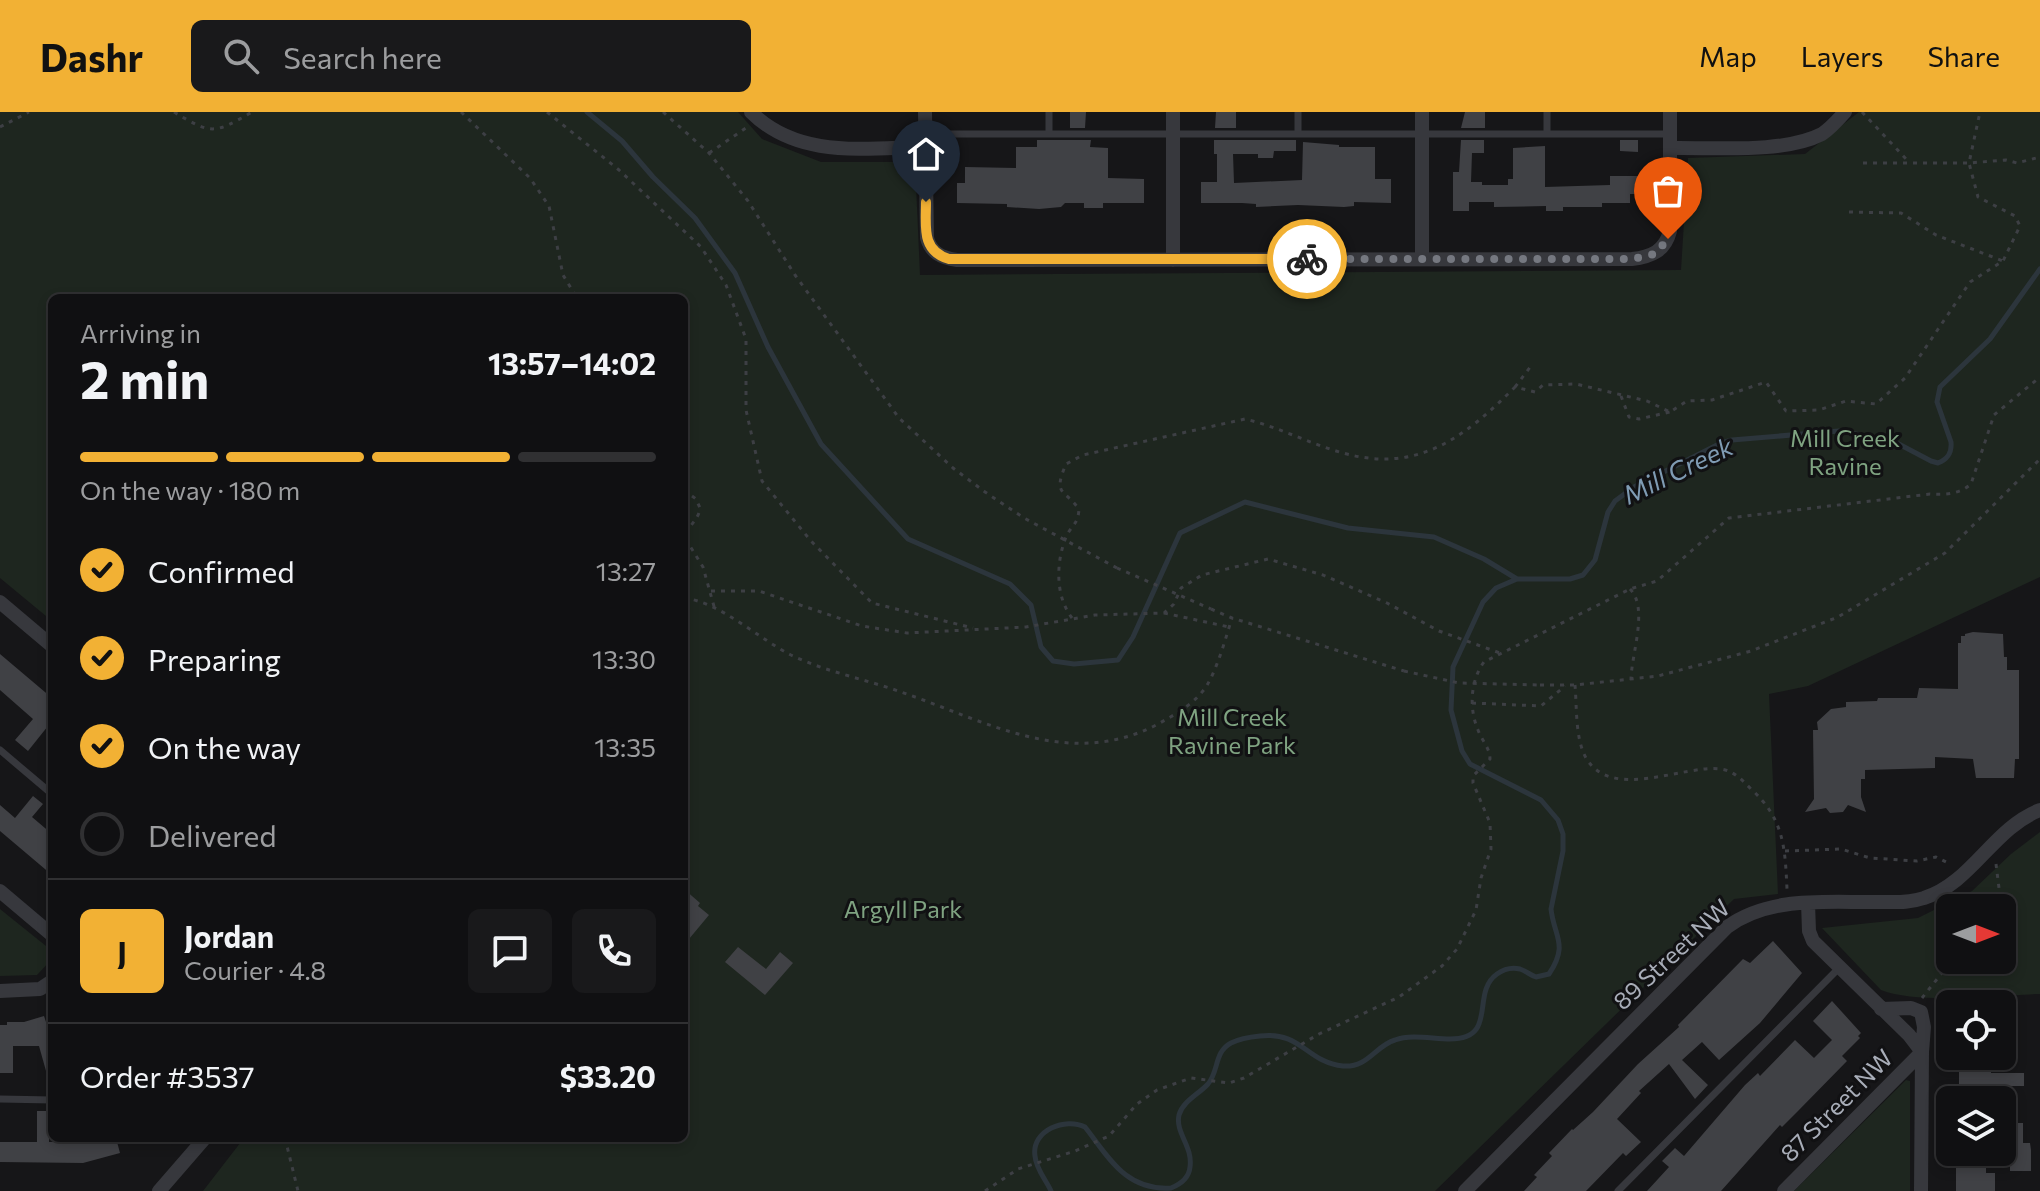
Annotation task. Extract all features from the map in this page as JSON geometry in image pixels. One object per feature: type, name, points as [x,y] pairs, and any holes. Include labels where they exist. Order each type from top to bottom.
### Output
[{"type":"street","points":[[925,112],[927,238],[932,250],[942,257],[957,260],[1648,257],[1661,249],[1670,231],[1670,112]]},
{"type":"street","points":[[1173,112],[1173,260]]},
{"type":"street","points":[[1422,112],[1422,259]]},
{"type":"street","points":[[1670,141],[1764,146],[1800,141],[1827,130],[1845,112]]},
{"type":"street","points":[[755,115],[779,133],[810,145],[838,148],[925,141]]},
{"type":"street","points":[[0,602],[48,643]]},
{"type":"street","name":"89 Street NW","points":[[1465,1191],[1727,927],[1758,909],[1788,904],[1897,902],[1923,898],[1962,875],[2017,821],[2040,810]]},
{"type":"street","points":[[0,891],[48,932]]},
{"type":"street","points":[[1808,903],[1810,936],[1818,948],[1922,1052]]},
{"type":"street","points":[[0,991],[40,989],[48,984]]},
{"type":"street","points":[[1881,1009],[1911,1008],[1921,1012],[1924,1027],[1921,1191]]},
{"type":"street","name":"87 Street NW","points":[[1784,1191],[1922,1052]]},
{"type":"street","points":[[159,1191],[202,1142]]},
{"type":"lane","points":[[1049,112],[1049,134]]},
{"type":"lane","points":[[1298,112],[1298,133]]},
{"type":"lane","points":[[1547,112],[1547,134]]},
{"type":"lane","points":[[925,141],[1049,134],[1298,133],[1547,134],[1670,141]]},
{"type":"lane","points":[[0,750],[48,791]]},
{"type":"lane","points":[[1618,1191],[1839,968]]},
{"type":"lane","points":[[0,1099],[48,1100]]},
{"type":"path","points":[[0,127],[29,112]]},
{"type":"path","points":[[174,112],[200,127],[213,130],[230,126],[252,112]]},
{"type":"path","points":[[461,112],[530,178],[549,206],[563,275],[575,294]]},
{"type":"path","points":[[547,112],[619,170],[701,247],[726,285],[746,339],[746,410],[762,481],[811,541],[872,603],[976,628]]},
{"type":"path","points":[[663,112],[709,153],[748,201],[795,275],[899,418],[925,444],[985,492],[1024,518],[1117,568],[1232,618],[1404,671],[1459,683],[1565,686],[1631,680],[1751,651],[1838,617],[1945,553],[2040,459]]},
{"type":"path","points":[[1862,112],[1908,161]]},
{"type":"path","points":[[1621,396],[1629,417],[1639,419],[1670,412],[1687,401],[1712,400],[1766,382],[1786,411],[1819,410],[1846,401],[1876,404],[1905,378],[1970,282],[2003,261],[2020,226],[2015,216],[1978,197],[1969,163],[1980,112]]},
{"type":"path","points":[[709,153],[755,115]]},
{"type":"path","points":[[1863,163],[2006,160],[2017,163],[2040,157]]},
{"type":"path","points":[[1849,212],[1901,213],[1936,235],[2003,261]]},
{"type":"path","points":[[1072,618],[1063,604],[1059,576],[1065,540],[1078,520],[1079,509],[1061,493],[1066,464],[1079,456],[1245,419],[1268,424],[1345,454],[1400,461],[1443,445],[1484,418],[1531,366]]},
{"type":"path","points":[[985,1191],[1018,1169],[1075,1151],[1109,1136],[1137,1104],[1157,1090],[1175,1082],[1200,1078],[1229,1083],[1244,1078],[1319,1034],[1399,997],[1442,966],[1457,949],[1476,910],[1481,878],[1491,849],[1490,823],[1475,792],[1473,776],[1491,754],[1478,731],[1472,703],[1478,669],[1484,662],[1630,589],[1657,581],[1729,518],[1948,494],[1965,489],[1973,477],[1994,415],[2040,377]]},
{"type":"path","points":[[1515,387],[1535,392],[1543,385],[1576,384],[1647,401],[1670,412]]},
{"type":"path","points":[[688,493],[696,499],[700,508],[699,516],[688,529]]},
{"type":"path","points":[[688,543],[703,567],[715,610]]},
{"type":"path","points":[[1161,614],[1174,604],[1181,588],[1202,575],[1268,559],[1323,575],[1387,603],[1439,631],[1500,653]]},
{"type":"path","points":[[1630,589],[1638,605],[1631,680]]},
{"type":"path","points":[[711,591],[759,591],[862,626],[907,633],[1026,627],[1095,615],[1161,614],[1229,627]]},
{"type":"path","points":[[688,600],[715,610],[785,652],[812,664],[902,692],[985,725],[1019,735],[1076,744],[1126,738],[1184,708],[1206,686],[1232,618]]},
{"type":"path","points":[[1575,685],[1582,745],[1591,765],[1611,776],[1637,780],[1718,768],[1735,774],[1772,811],[1785,851],[1788,904]]},
{"type":"path","points":[[1472,703],[1541,706],[1565,686]]},
{"type":"path","points":[[1785,851],[1841,849],[1870,858],[1897,861],[1936,857],[1950,864]]},
{"type":"path","points":[[1994,862],[2002,894]]},
{"type":"path","points":[[1919,1000],[1930,991],[1942,974]]},
{"type":"path","points":[[286,1142],[298,1191]]},
{"type":"green space","name":"Mill Creek Ravine Park","points":[[0,112],[738,112],[762,139],[821,162],[915,162],[920,275],[1681,270],[1688,158],[1805,154],[1859,112],[2040,112],[2040,577],[1808,686],[1769,694],[1778,894],[1734,899],[1435,1191],[203,1191],[241,1142],[688,1142],[688,294],[48,294],[48,618],[0,578]]},
{"type":"green space","points":[[2040,832],[2040,994],[2016,995],[2016,990],[1936,990],[1936,998],[1897,995],[1881,990],[1822,928],[1918,918],[1936,909],[1936,974],[2016,974],[2016,894],[1966,894]]},
{"type":"green space","points":[[0,909],[48,948],[48,963],[37,975],[0,976]]},
{"type":"green space","points":[[1906,1080],[1910,1081],[1910,1191],[1794,1191]]},
{"type":"building","points":[[1070,112],[1086,112],[1085,128],[1070,128]]},
{"type":"building","points":[[1216,112],[1236,112],[1236,128],[1215,128]]},
{"type":"building","points":[[1465,112],[1485,112],[1485,128],[1461,128]]},
{"type":"building","points":[[1037,140],[1091,140],[1090,147],[1108,148],[1108,178],[1144,179],[1144,203],[1103,203],[1103,208],[1084,208],[1084,203],[1065,203],[1061,207],[1039,209],[1007,207],[1007,204],[957,203],[957,183],[965,183],[965,167],[1016,168],[1016,147],[1037,147]]},
{"type":"building","points":[[1214,140],[1296,140],[1296,151],[1274,151],[1273,158],[1258,158],[1258,154],[1233,154],[1234,183],[1302,180],[1303,142],[1339,147],[1375,147],[1375,179],[1391,179],[1391,203],[1354,202],[1354,206],[1344,207],[1256,207],[1256,204],[1201,203],[1201,182],[1217,182]]},
{"type":"building","points":[[1461,140],[1484,140],[1484,153],[1472,153],[1471,182],[1508,185],[1508,179],[1513,179],[1513,148],[1545,146],[1545,187],[1610,185],[1610,176],[1640,176],[1640,194],[1630,194],[1630,203],[1563,207],[1563,211],[1546,211],[1546,206],[1494,207],[1494,202],[1469,202],[1469,211],[1453,211],[1453,172],[1459,172]]},
{"type":"building","points":[[1620,140],[1638,140],[1638,152],[1620,151]]},
{"type":"building","points":[[1973,632],[2003,634],[2007,670],[2019,670],[2019,759],[2015,759],[2014,778],[1976,778],[1973,759],[1935,757],[1935,768],[1865,770],[1865,779],[1861,779],[1861,797],[1866,812],[1848,805],[1843,812],[1830,813],[1826,808],[1805,812],[1814,799],[1813,730],[1818,730],[1817,722],[1831,709],[1846,707],[1846,702],[1917,698],[1919,688],[1958,689],[1958,643],[1961,643],[1961,636]]},
{"type":"building","points":[[0,654],[48,695],[48,726],[28,751],[15,740],[33,719],[0,690]]},
{"type":"building","points":[[33,796],[43,804],[32,817],[48,831],[48,872],[0,831],[0,805],[15,818]]},
{"type":"building","points":[[688,892],[709,915],[688,940]]},
{"type":"building","points":[[1773,941],[1802,973],[1760,1023],[1719,1060],[1702,1042],[1682,1060],[1708,1085],[1695,1099],[1669,1064],[1639,1091],[1641,1093],[1617,1119],[1641,1142],[1626,1156],[1623,1153],[1586,1191],[1524,1191],[1552,1156],[1549,1153],[1572,1129],[1679,1027],[1743,959],[1750,963]]},
{"type":"building","points":[[738,947],[766,969],[780,952],[793,963],[765,995],[725,962]]},
{"type":"building","points":[[1832,1001],[1861,1033],[1860,1038],[1842,1056],[1847,1061],[1782,1127],[1780,1125],[1721,1191],[1647,1191],[1669,1167],[1662,1161],[1675,1148],[1684,1156],[1745,1085],[1758,1073],[1760,1076],[1795,1040],[1814,1058],[1832,1040],[1813,1021]]},
{"type":"building","points":[[44,1016],[48,1021],[48,1078],[39,1046],[13,1046],[13,1073],[0,1073],[0,1025]]},
{"type":"building","points":[[1959,1070],[2024,1073],[2024,1086],[1959,1086]]},
{"type":"building","points":[[37,1111],[48,1111],[48,1142],[117,1142],[120,1153],[83,1163],[0,1162],[0,1142],[37,1142]]},
{"type":"building","points":[[2016,1123],[2023,1123],[2023,1143],[2030,1143],[2031,1171],[2010,1171],[2010,1166],[2016,1166]]},
{"type":"building","points":[[1956,1166],[1986,1166],[1986,1173],[1995,1173],[1995,1191],[1956,1191]]},
{"type":"waterway","points":[[587,112],[622,141],[695,218],[735,273],[768,347],[821,444],[908,539],[1010,584],[1031,605],[1041,647],[1053,661],[1074,664],[1118,660],[1133,637],[1180,533],[1245,502],[1348,528],[1434,537],[1484,559],[1517,579]]},
{"type":"waterway","name":"Mill Creek","points":[[1051,1191],[1037,1165],[1035,1147],[1038,1139],[1051,1128],[1069,1124],[1085,1127],[1119,1170],[1141,1184],[1171,1188],[1181,1182],[1188,1174],[1190,1159],[1179,1128],[1179,1115],[1208,1084],[1222,1051],[1234,1042],[1260,1036],[1285,1038],[1320,1059],[1352,1066],[1388,1043],[1402,1038],[1450,1039],[1474,1032],[1482,1014],[1489,982],[1502,971],[1517,968],[1536,977],[1549,974],[1559,948],[1551,909],[1563,851],[1563,834],[1558,820],[1541,800],[1470,764],[1462,751],[1451,710],[1453,667],[1483,602],[1496,588],[1517,579],[1570,579],[1583,575],[1595,560],[1608,512],[1615,501],[1634,487],[1721,443],[1839,431],[1893,441],[1938,463],[1949,455],[1951,446],[1937,402],[1940,387],[1990,339],[2040,269]]},
{"type":"way so far","points":[[1307,259],[1632,259],[1655,254],[1668,239]]},
{"type":"route","points":[[926,202],[928,244],[937,254],[949,259],[1307,259]]},
{"type":"park label","name":"Mill Creek Ravine","points":[[1845,453]]},
{"type":"park label","name":"Argyll Park","points":[[903,910]]}]
